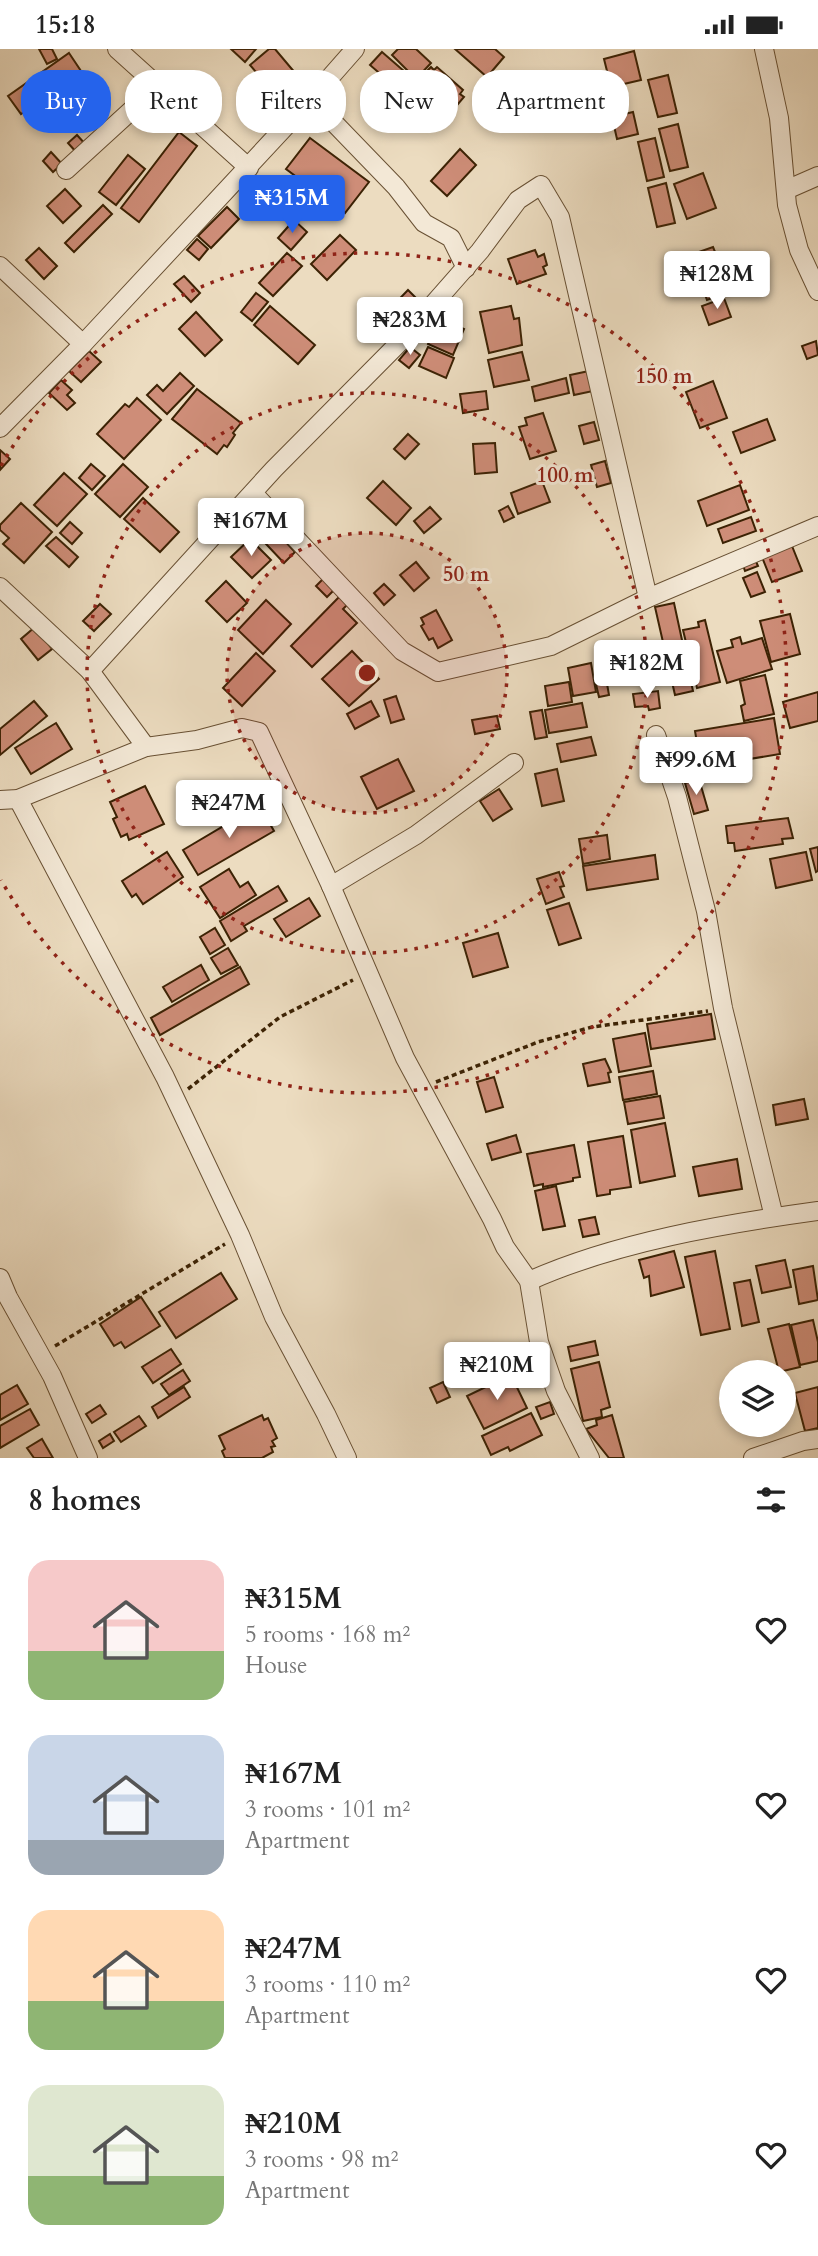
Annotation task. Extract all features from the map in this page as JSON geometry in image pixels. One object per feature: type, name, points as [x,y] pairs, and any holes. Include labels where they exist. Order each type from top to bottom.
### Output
[{"type":"street","points":[[117,49],[140,70]]},
{"type":"street","points":[[337,70],[355,49]]},
{"type":"street","points":[[764,49],[779,118],[787,205],[799,250],[818,291]]},
{"type":"street","points":[[66,170],[125,116]]},
{"type":"street","points":[[210,133],[249,168]]},
{"type":"street","points":[[0,428],[83,344],[280,133]]},
{"type":"street","points":[[344,133],[396,187],[424,223],[451,238],[466,268]]},
{"type":"street","points":[[786,190],[818,176]]},
{"type":"street","points":[[90,671],[253,493],[400,342],[466,268],[518,200],[541,185],[560,217],[648,598]]},
{"type":"street","points":[[0,266],[83,344]]},
{"type":"street","points":[[253,493],[402,651],[438,672],[551,646],[648,598],[818,526]]},
{"type":"street","points":[[0,587],[90,671],[146,747]]},
{"type":"street","points":[[347,1458],[327,1414],[274,1317],[240,1235],[175,1099],[9,799],[146,747],[197,740],[243,728],[259,732],[331,886],[405,1058],[505,1247],[528,1281],[539,1342],[555,1391],[590,1458]]},
{"type":"street","points":[[656,735],[677,797],[706,911],[723,1009],[774,1217]]},
{"type":"street","points":[[331,886],[416,835],[514,763]]},
{"type":"street","points":[[528,1281],[557,1269],[668,1237],[818,1210]]},
{"type":"street","points":[[0,1278],[41,1355],[88,1458]]},
{"type":"street","points":[[752,1458],[803,1441],[818,1439]]},
{"type":"path","points":[[175,1099],[280,1017],[368,973]]},
{"type":"path","points":[[421,1089],[538,1042],[592,1027],[723,1009]]},
{"type":"path","points":[[41,1355],[240,1235]]},
{"type":"building","points":[[39,49],[52,49],[57,59],[47,64]]},
{"type":"building","points":[[231,49],[256,49],[245,62]]},
{"type":"building","points":[[269,49],[275,49],[293,70],[254,70],[250,65]]},
{"type":"building","points":[[398,49],[416,49],[431,63],[424,70],[407,70],[392,55]]},
{"type":"building","points":[[455,49],[495,49],[504,57],[493,70],[479,70]]},
{"type":"building","points":[[634,51],[641,80],[629,83],[629,70],[607,70],[604,59]]},
{"type":"building","points":[[382,52],[403,70],[376,70],[370,65]]},
{"type":"building","points":[[69,53],[80,70],[45,70]]},
{"type":"building","points":[[668,75],[677,113],[658,117],[648,80]]},
{"type":"building","points":[[458,86],[463,90],[460,94],[464,97],[458,104]]},
{"type":"building","points":[[21,87],[21,114],[8,96]]},
{"type":"building","points":[[633,112],[638,134],[617,139],[616,133],[629,133],[629,113]]},
{"type":"building","points":[[678,124],[688,167],[670,171],[659,129]]},
{"type":"building","points":[[178,133],[197,146],[139,222],[121,208]]},
{"type":"building","points":[[77,135],[86,145],[77,153],[68,143]]},
{"type":"building","points":[[310,138],[369,182],[345,213],[286,169]]},
{"type":"building","points":[[655,138],[664,177],[647,181],[638,142]]},
{"type":"building","points":[[460,149],[476,165],[447,196],[431,181]]},
{"type":"building","points":[[51,152],[62,164],[53,172],[43,161]]},
{"type":"building","points":[[128,155],[145,169],[116,205],[99,192]]},
{"type":"building","points":[[703,173],[716,208],[687,219],[674,184]]},
{"type":"building","points":[[285,177],[304,193],[297,201],[278,184]]},
{"type":"building","points":[[666,183],[675,223],[657,227],[648,188]]},
{"type":"building","points":[[65,189],[81,206],[63,223],[47,206]]},
{"type":"building","points":[[103,205],[112,214],[74,252],[65,243]]},
{"type":"building","points":[[227,207],[239,219],[211,248],[198,236]]},
{"type":"building","points":[[294,220],[307,232],[291,250],[278,238]]},
{"type":"building","points":[[340,235],[356,250],[327,280],[311,264]]},
{"type":"building","points":[[197,239],[208,249],[199,260],[187,250]]},
{"type":"building","points":[[713,247],[720,264],[697,273],[690,255]]},
{"type":"building","points":[[39,248],[57,266],[44,279],[26,260]]},
{"type":"building","points":[[535,250],[538,257],[544,254],[547,265],[543,267],[546,274],[517,284],[508,259]]},
{"type":"building","points":[[287,253],[302,266],[273,296],[259,283]]},
{"type":"building","points":[[741,263],[749,284],[707,300],[699,278]]},
{"type":"building","points":[[184,276],[200,293],[191,302],[174,284]]},
{"type":"building","points":[[408,290],[421,303],[393,330],[381,318]]},
{"type":"building","points":[[256,293],[268,302],[252,321],[241,312]]},
{"type":"building","points":[[724,298],[731,317],[709,325],[702,306]]},
{"type":"building","points":[[270,306],[315,345],[298,364],[254,325]]},
{"type":"building","points":[[511,306],[514,319],[519,318],[522,345],[489,353],[480,312]]},
{"type":"building","points":[[196,312],[222,340],[205,356],[179,329]]},
{"type":"building","points":[[440,318],[464,329],[453,355],[428,344]]},
{"type":"building","points":[[816,341],[818,355],[807,359],[802,346]]},
{"type":"building","points":[[410,347],[420,355],[409,368],[399,360]]},
{"type":"building","points":[[428,347],[454,358],[446,378],[419,366]]},
{"type":"building","points":[[89,351],[101,362],[81,382],[69,371]]},
{"type":"building","points":[[522,352],[529,380],[494,387],[488,360]]},
{"type":"building","points":[[589,371],[593,391],[574,395],[570,375]]},
{"type":"building","points":[[180,373],[194,386],[167,414],[147,395],[157,385],[163,391]]},
{"type":"building","points":[[566,378],[569,393],[535,401],[532,387]]},
{"type":"building","points":[[61,380],[72,390],[67,395],[75,403],[67,410],[49,393]]},
{"type":"building","points":[[713,381],[727,418],[700,428],[686,392]]},
{"type":"building","points":[[197,389],[241,423],[227,447],[224,445],[217,454],[172,419]]},
{"type":"building","points":[[486,391],[488,409],[463,413],[460,394]]},
{"type":"building","points":[[137,398],[161,420],[124,459],[97,434],[125,404],[129,407]]},
{"type":"building","points":[[543,413],[556,451],[530,459],[519,427],[527,425],[525,418]]},
{"type":"building","points":[[767,419],[775,440],[741,453],[733,432]]},
{"type":"building","points":[[594,422],[599,440],[584,444],[579,426]]},
{"type":"building","points":[[408,434],[419,444],[405,459],[394,449]]},
{"type":"building","points":[[495,443],[497,472],[475,474],[473,444]]},
{"type":"building","points":[[0,450],[10,459],[0,470]]},
{"type":"building","points":[[605,461],[611,483],[597,487],[591,465]]},
{"type":"building","points":[[91,464],[105,476],[92,490],[79,478]]},
{"type":"building","points":[[123,464],[148,487],[120,517],[95,494]]},
{"type":"building","points":[[64,473],[87,494],[57,526],[34,505]]},
{"type":"building","points":[[383,481],[411,508],[396,525],[367,498]]},
{"type":"building","points":[[542,481],[550,502],[518,514],[511,493]]},
{"type":"building","points":[[740,485],[749,510],[707,526],[698,501]]},
{"type":"building","points":[[143,498],[179,532],[160,552],[124,519]]},
{"type":"building","points":[[21,503],[52,532],[24,563],[3,544],[9,538],[0,530],[0,525]]},
{"type":"building","points":[[508,506],[514,517],[504,522],[499,511]]},
{"type":"building","points":[[430,507],[441,519],[424,533],[414,521]]},
{"type":"building","points":[[263,517],[295,552],[284,563],[251,528]]},
{"type":"building","points":[[751,517],[756,531],[723,543],[718,529]]},
{"type":"building","points":[[70,522],[82,533],[72,544],[60,533]]},
{"type":"building","points":[[56,537],[78,557],[69,567],[46,546]]},
{"type":"building","points":[[250,539],[271,560],[252,578],[231,557]]},
{"type":"building","points":[[792,546],[802,571],[772,582],[762,557]]},
{"type":"building","points":[[754,557],[758,566],[745,571],[742,562]]},
{"type":"building","points":[[416,562],[429,578],[414,591],[400,575]]},
{"type":"building","points":[[757,572],[765,592],[751,597],[743,578]]},
{"type":"building","points":[[325,577],[336,588],[327,597],[316,586]]},
{"type":"building","points":[[226,581],[247,603],[227,622],[206,601]]},
{"type":"building","points":[[384,584],[395,595],[384,605],[374,593]]},
{"type":"building","points":[[340,596],[348,604],[343,609],[357,623],[312,667],[291,646]]},
{"type":"building","points":[[266,600],[291,624],[263,654],[238,630]]},
{"type":"building","points":[[674,603],[693,691],[675,695],[655,607]]},
{"type":"building","points":[[100,604],[111,614],[94,631],[83,621]]},
{"type":"building","points":[[436,610],[452,640],[438,648],[433,638],[429,640],[421,626],[424,624],[421,618]]},
{"type":"building","points":[[790,614],[800,654],[771,662],[760,621]]},
{"type":"building","points":[[705,620],[720,682],[697,688],[683,630],[699,627],[698,622]]},
{"type":"building","points":[[35,627],[52,649],[38,660],[21,639]]},
{"type":"building","points":[[740,637],[742,644],[762,638],[772,669],[727,683],[717,651],[733,647],[731,640]]},
{"type":"building","points":[[352,651],[379,679],[349,706],[322,679]]},
{"type":"building","points":[[256,653],[275,671],[242,706],[223,688]]},
{"type":"building","points":[[591,663],[596,692],[573,696],[568,668]]},
{"type":"building","points":[[765,675],[774,714],[744,721],[741,706],[745,704],[740,681]]},
{"type":"building","points":[[606,678],[609,695],[599,697],[595,680]]},
{"type":"building","points":[[569,682],[572,702],[548,706],[545,686]]},
{"type":"building","points":[[658,691],[660,708],[649,710],[648,706],[635,707],[633,694]]},
{"type":"building","points":[[818,692],[818,721],[790,728],[783,702]]},
{"type":"building","points":[[396,696],[404,719],[391,723],[384,700]]},
{"type":"building","points":[[34,701],[47,716],[0,755],[0,729]]},
{"type":"building","points":[[371,701],[379,716],[355,729],[347,714]]},
{"type":"building","points":[[582,703],[587,727],[549,733],[545,710]]},
{"type":"building","points":[[542,710],[547,737],[535,739],[530,712]]},
{"type":"building","points":[[497,716],[500,729],[475,734],[472,720]]},
{"type":"building","points":[[774,718],[780,754],[701,767],[695,731]]},
{"type":"building","points":[[56,723],[72,749],[31,774],[15,748]]},
{"type":"building","points":[[591,737],[596,755],[561,762],[557,744]]},
{"type":"building","points":[[398,759],[414,791],[377,809],[361,777]]},
{"type":"building","points":[[557,769],[564,801],[542,806],[535,774]]},
{"type":"building","points":[[699,779],[708,810],[694,814],[685,783]]},
{"type":"building","points":[[145,786],[164,824],[129,840],[127,834],[121,837],[113,819],[117,817],[110,802]]},
{"type":"building","points":[[499,789],[512,809],[493,821],[480,801]]},
{"type":"building","points":[[259,805],[274,831],[198,875],[183,850]]},
{"type":"building","points":[[788,818],[793,838],[782,839],[783,844],[735,851],[734,843],[728,843],[726,826]]},
{"type":"building","points":[[607,835],[610,859],[583,864],[579,839]]},
{"type":"building","points":[[818,847],[818,871],[816,872],[810,849]]},
{"type":"building","points":[[167,852],[183,877],[143,904],[136,894],[132,897],[122,881]]},
{"type":"building","points":[[806,852],[812,880],[776,888],[770,859]]},
{"type":"building","points":[[655,855],[658,879],[587,890],[583,866]]},
{"type":"building","points":[[229,869],[240,887],[248,882],[256,895],[220,918],[200,887]]},
{"type":"building","points":[[559,872],[564,886],[560,887],[564,897],[546,904],[537,879]]},
{"type":"building","points":[[278,886],[287,901],[244,926],[247,931],[231,941],[220,921]]},
{"type":"building","points":[[309,898],[320,916],[286,937],[274,919]]},
{"type":"building","points":[[569,903],[581,938],[559,945],[547,910]]},
{"type":"building","points":[[215,928],[225,945],[210,954],[200,937]]},
{"type":"building","points":[[498,933],[508,967],[473,977],[463,943]]},
{"type":"building","points":[[228,948],[238,965],[221,974],[211,958]]},
{"type":"building","points":[[201,965],[209,980],[172,1002],[163,987]]},
{"type":"building","points":[[240,967],[249,984],[160,1035],[151,1018]]},
{"type":"building","points":[[711,1014],[715,1039],[651,1049],[647,1024]]},
{"type":"building","points":[[645,1033],[651,1066],[619,1072],[613,1039]]},
{"type":"building","points":[[605,1059],[611,1072],[608,1073],[610,1082],[588,1086],[583,1064]]},
{"type":"building","points":[[653,1071],[657,1094],[623,1100],[619,1077]]},
{"type":"building","points":[[494,1077],[503,1107],[486,1112],[477,1082]]},
{"type":"building","points":[[660,1096],[664,1118],[628,1124],[624,1102]]},
{"type":"building","points":[[804,1099],[808,1119],[776,1125],[773,1105]]},
{"type":"building","points":[[665,1123],[675,1176],[640,1183],[631,1130]]},
{"type":"building","points":[[516,1135],[521,1152],[492,1160],[487,1144]]},
{"type":"building","points":[[623,1136],[631,1187],[610,1190],[610,1194],[597,1196],[588,1142]]},
{"type":"building","points":[[574,1145],[580,1177],[543,1187],[543,1184],[534,1186],[527,1154]]},
{"type":"building","points":[[737,1159],[742,1189],[699,1196],[693,1167]]},
{"type":"building","points":[[556,1186],[565,1226],[543,1230],[535,1191]]},
{"type":"building","points":[[595,1217],[599,1234],[583,1237],[579,1220]]},
{"type":"building","points":[[674,1251],[684,1287],[651,1296],[649,1276],[644,1278],[639,1260]]},
{"type":"building","points":[[715,1251],[730,1329],[701,1335],[685,1257]]},
{"type":"building","points":[[785,1260],[791,1287],[762,1293],[756,1266]]},
{"type":"building","points":[[813,1266],[818,1300],[799,1304],[793,1270]]},
{"type":"building","points":[[221,1273],[237,1299],[176,1338],[159,1312]]},
{"type":"building","points":[[750,1280],[759,1322],[742,1326],[734,1283]]},
{"type":"building","points":[[141,1297],[160,1326],[125,1348],[121,1342],[114,1346],[100,1324]]},
{"type":"building","points":[[813,1320],[818,1342],[818,1361],[800,1365],[791,1325]]},
{"type":"building","points":[[789,1324],[800,1367],[796,1368],[796,1360],[776,1360],[768,1329]]},
{"type":"building","points":[[595,1341],[598,1355],[571,1361],[568,1347]]},
{"type":"building","points":[[171,1349],[181,1364],[153,1383],[142,1367]]},
{"type":"building","points":[[599,1362],[610,1407],[601,1410],[602,1417],[583,1421],[571,1369]]},
{"type":"building","points":[[183,1370],[190,1381],[169,1395],[161,1384]]},
{"type":"building","points":[[511,1375],[527,1408],[484,1429],[467,1396]]},
{"type":"building","points":[[443,1382],[450,1397],[437,1403],[430,1388]]},
{"type":"building","points":[[17,1385],[28,1404],[0,1420],[0,1395]]},
{"type":"building","points":[[184,1387],[190,1397],[158,1418],[152,1407]]},
{"type":"building","points":[[818,1387],[818,1428],[805,1431],[796,1393]]},
{"type":"building","points":[[550,1402],[554,1414],[541,1419],[536,1407]]},
{"type":"building","points":[[100,1405],[106,1414],[92,1423],[86,1414]]},
{"type":"building","points":[[30,1409],[39,1425],[0,1448],[0,1426]]},
{"type":"building","points":[[531,1413],[542,1435],[510,1451],[508,1447],[491,1455],[482,1436]]},
{"type":"building","points":[[262,1415],[264,1420],[268,1418],[277,1438],[272,1441],[275,1446],[271,1447],[273,1452],[262,1458],[225,1458],[222,1451],[225,1449],[219,1436]]},
{"type":"building","points":[[612,1415],[624,1458],[609,1458],[586,1429],[597,1425],[596,1420]]},
{"type":"building","points":[[139,1416],[146,1426],[121,1442],[114,1432]]},
{"type":"building","points":[[110,1434],[114,1441],[103,1448],[99,1441]]},
{"type":"building","points":[[42,1439],[53,1458],[34,1458],[27,1448]]}]
